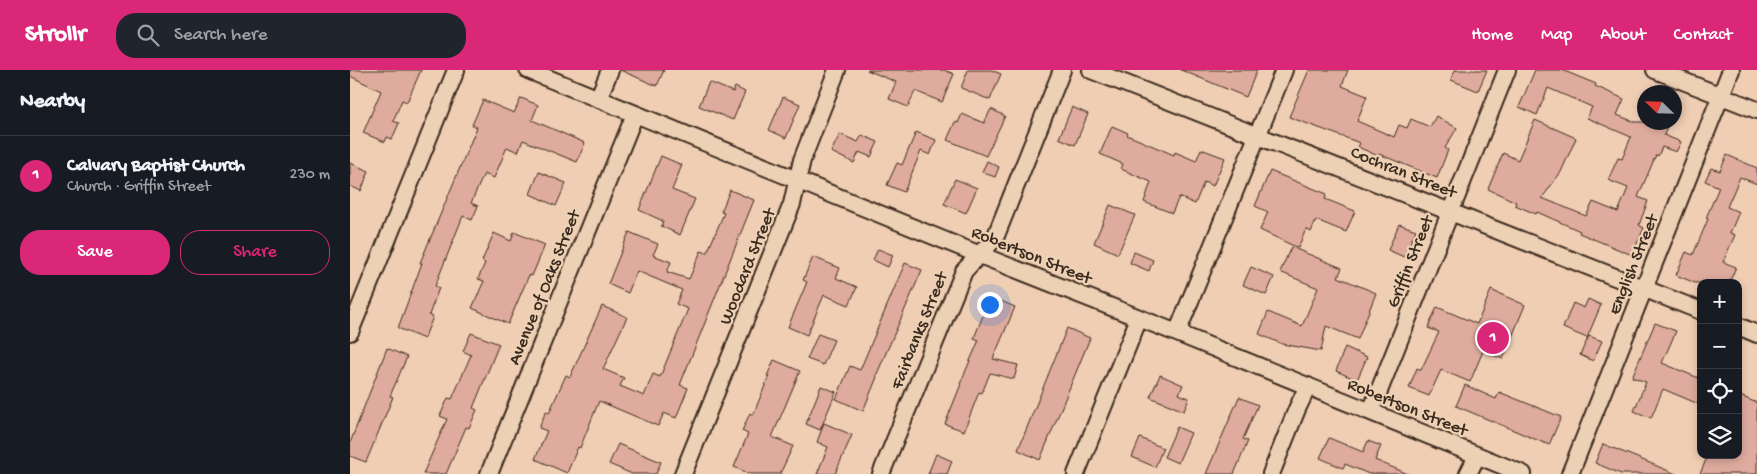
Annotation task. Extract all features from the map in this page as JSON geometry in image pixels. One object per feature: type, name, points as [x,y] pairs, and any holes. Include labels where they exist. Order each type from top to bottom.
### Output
[{"type":"street","points":[[350,332],[456,70]]},
{"type":"street","name":"Robertson Street","points":[[528,70],[1523,474]]},
{"type":"street","points":[[598,99],[610,70]]},
{"type":"street","name":"Woodard Street","points":[[683,474],[792,204],[802,160],[837,70]]},
{"type":"street","name":"Fairbanks Street","points":[[881,474],[964,271],[994,238],[1062,70]]},
{"type":"street","name":"Cochran Street","points":[[1091,70],[1258,134],[1697,309]]},
{"type":"street","points":[[1177,333],[1284,70]]},
{"type":"street","name":"Griffin Street","points":[[1371,412],[1507,70]]},
{"type":"street","points":[[1655,70],[1757,110]]},
{"type":"street","name":"English Street","points":[[1570,474],[1731,70]]},
{"type":"street","name":"Avenue of Oaks Street","points":[[489,474],[634,114]]},
{"type":"street","points":[[1076,474],[1139,318]]},
{"type":"street","points":[[1742,328],[1757,334]]},
{"type":"street","points":[[1271,474],[1308,386]]},
{"type":"street","points":[[1468,474],[1477,456]]},
{"type":"building","points":[[350,70],[421,70],[407,102],[402,100],[393,121],[399,123],[392,139],[387,137],[385,142],[363,133],[381,91],[350,76]]},
{"type":"building","points":[[620,70],[664,70],[657,86]]},
{"type":"building","points":[[867,70],[944,70],[954,74],[942,102],[915,91],[908,107],[889,99],[896,82]]},
{"type":"building","points":[[968,70],[991,70],[1001,74],[990,100],[961,88]]},
{"type":"building","points":[[1181,70],[1257,70],[1246,97]]},
{"type":"building","points":[[1309,70],[1348,70],[1342,86],[1367,96],[1357,121],[1394,137],[1399,125],[1407,128],[1411,119],[1430,127],[1436,116],[1457,128],[1445,148],[1448,150],[1437,178],[1358,147],[1360,143],[1289,117]]},
{"type":"building","points":[[1455,70],[1487,70],[1478,91],[1451,80]]},
{"type":"building","points":[[1535,70],[1562,70],[1596,84],[1595,86],[1624,99],[1617,115],[1637,122],[1637,130],[1666,130],[1664,135],[1681,142],[1676,152],[1662,147],[1658,156],[1656,155],[1638,197],[1648,201],[1639,225],[1644,228],[1632,255],[1579,233],[1580,231],[1537,212],[1536,214],[1515,205],[1516,202],[1488,189],[1503,153],[1518,160],[1535,120],[1576,138],[1561,172],[1542,198],[1586,216],[1593,202],[1618,212],[1628,188],[1608,180],[1618,158],[1622,159],[1631,137],[1587,118],[1592,107],[1548,88],[1537,115],[1519,107]]},
{"type":"building","points":[[709,82],[733,92],[735,87],[745,92],[733,120],[699,106]]},
{"type":"building","points":[[783,97],[800,104],[786,138],[769,130]]},
{"type":"building","points":[[521,98],[538,105],[532,120],[585,143],[577,162],[523,140],[518,152],[507,147],[494,178],[484,174],[471,203],[478,206],[472,220],[463,216],[435,286],[439,288],[429,315],[433,317],[424,339],[398,328],[422,263],[420,263],[477,127],[472,125],[483,100],[514,113]]},
{"type":"building","points":[[1072,107],[1088,114],[1075,145],[1059,138]]},
{"type":"building","points":[[991,109],[1005,116],[986,156],[947,140],[955,122],[958,123],[962,114],[984,123]]},
{"type":"building","points":[[1112,126],[1128,133],[1127,135],[1174,155],[1175,152],[1196,161],[1201,149],[1225,158],[1213,186],[1204,182],[1195,204],[1179,197],[1172,213],[1144,202],[1151,182],[1121,169],[1123,164],[1100,154]]},
{"type":"building","points":[[916,132],[936,140],[930,155],[921,151],[904,192],[887,185],[897,163],[902,165]]},
{"type":"building","points":[[840,134],[858,142],[862,135],[878,142],[871,157],[859,152],[854,163],[831,152]]},
{"type":"building","points":[[1727,155],[1757,168],[1757,184],[1740,177],[1727,207],[1739,212],[1730,233],[1735,235],[1723,262],[1736,267],[1731,279],[1697,279],[1697,283],[1695,283],[1676,275],[1686,252],[1693,255],[1719,187],[1705,181],[1711,168],[1720,171]]},
{"type":"building","points":[[661,156],[682,165],[672,190],[695,199],[680,235],[661,226],[663,221],[639,210]]},
{"type":"building","points":[[987,161],[999,167],[995,177],[982,172]]},
{"type":"building","points":[[350,163],[369,171],[361,191],[350,186]]},
{"type":"building","points":[[1270,171],[1327,194],[1325,199],[1355,211],[1346,232],[1316,220],[1311,232],[1306,229],[1298,248],[1260,230],[1268,212],[1255,206]]},
{"type":"building","points":[[539,172],[566,183],[556,206],[530,194]]},
{"type":"building","points":[[955,179],[977,188],[966,213],[944,204]]},
{"type":"building","points":[[730,190],[754,200],[680,385],[688,388],[676,418],[664,413],[658,426],[599,401],[580,448],[578,447],[567,473],[535,459],[547,431],[539,428],[546,411],[549,413],[566,375],[570,377],[602,306],[627,317],[603,369],[624,378],[620,386],[644,396],[653,374],[660,377],[688,309],[676,304],[682,290],[637,271],[628,293],[608,284],[629,232],[658,244],[653,255],[671,262],[667,272],[689,279],[701,251],[707,253],[724,213],[721,212]]},
{"type":"building","points":[[1110,205],[1135,215],[1118,254],[1094,243]]},
{"type":"building","points":[[1399,224],[1416,230],[1404,257],[1388,250]]},
{"type":"building","points":[[514,232],[545,245],[532,276],[529,275],[508,324],[472,308],[484,281],[478,279],[485,263],[482,261],[494,233],[511,241]]},
{"type":"building","points":[[1291,247],[1342,268],[1338,277],[1376,293],[1358,339],[1326,326],[1321,351],[1282,344],[1259,334],[1268,312],[1302,326],[1318,288],[1280,272]]},
{"type":"building","points":[[878,249],[893,255],[888,267],[873,260]]},
{"type":"building","points":[[1134,252],[1153,260],[1149,271],[1130,263]]},
{"type":"building","points":[[813,257],[840,268],[836,278],[857,287],[849,305],[824,295],[807,335],[788,327],[807,282],[803,280]]},
{"type":"building","points":[[905,263],[922,270],[876,376],[863,411],[836,399],[850,366],[860,370]]},
{"type":"building","points":[[1251,267],[1274,277],[1266,295],[1243,285]]},
{"type":"building","points":[[1491,290],[1525,305],[1503,359],[1483,351],[1470,382],[1441,370],[1429,396],[1409,388],[1417,368],[1421,370],[1439,332],[1428,328],[1437,307],[1477,324]]},
{"type":"building","points":[[1588,299],[1601,305],[1587,338],[1563,328],[1573,303],[1584,308]]},
{"type":"building","points":[[1001,301],[1015,307],[993,359],[1018,365],[1014,379],[990,373],[982,393],[979,392],[964,431],[945,424],[979,340],[974,338],[984,313],[994,317]]},
{"type":"building","points":[[1655,323],[1676,331],[1662,363],[1697,377],[1697,403],[1663,389],[1651,418],[1634,411],[1646,382],[1632,377]]},
{"type":"building","points":[[1067,328],[1090,338],[1040,460],[1018,450]]},
{"type":"building","points":[[471,333],[499,344],[473,408],[477,410],[469,428],[466,427],[446,474],[423,474],[447,419],[440,416],[448,398],[452,399],[471,355],[463,351]]},
{"type":"building","points":[[818,334],[834,340],[823,365],[807,359]]},
{"type":"building","points":[[1589,336],[1602,341],[1593,361],[1580,355]]},
{"type":"building","points":[[1345,347],[1367,357],[1357,380],[1336,371]]},
{"type":"building","points":[[387,348],[407,357],[390,396],[393,397],[366,462],[350,456],[350,443]]},
{"type":"building","points":[[774,360],[800,371],[772,437],[793,446],[780,474],[750,474],[734,467],[748,434],[742,431],[750,413],[753,415]]},
{"type":"building","points":[[1160,375],[1183,385],[1179,394],[1189,398],[1184,411],[1150,397]]},
{"type":"building","points":[[1465,385],[1496,399],[1499,392],[1561,417],[1549,445],[1456,406]]},
{"type":"building","points":[[821,386],[836,392],[820,430],[806,424]]},
{"type":"building","points":[[1239,397],[1258,405],[1243,439],[1248,441],[1234,474],[1206,474]]},
{"type":"building","points":[[1742,397],[1757,403],[1757,474],[1700,474],[1706,459],[1742,459]]},
{"type":"building","points":[[824,423],[852,435],[835,474],[817,474],[828,447],[817,442]]},
{"type":"building","points":[[1177,427],[1191,433],[1178,463],[1164,457]]},
{"type":"building","points":[[1140,438],[1163,448],[1155,467],[1132,457]]},
{"type":"building","points":[[1329,438],[1363,452],[1368,441],[1381,446],[1375,460],[1408,474],[1369,474],[1345,464],[1343,468],[1320,458]]},
{"type":"building","points":[[618,444],[661,462],[656,474],[632,474],[609,464]]},
{"type":"building","points":[[1603,444],[1676,474],[1621,474],[1595,463]]},
{"type":"building","points":[[936,454],[952,461],[947,474],[928,474]]},
{"type":"place","name":"Calvary Baptist Church","points":[[1493,338]]}]
